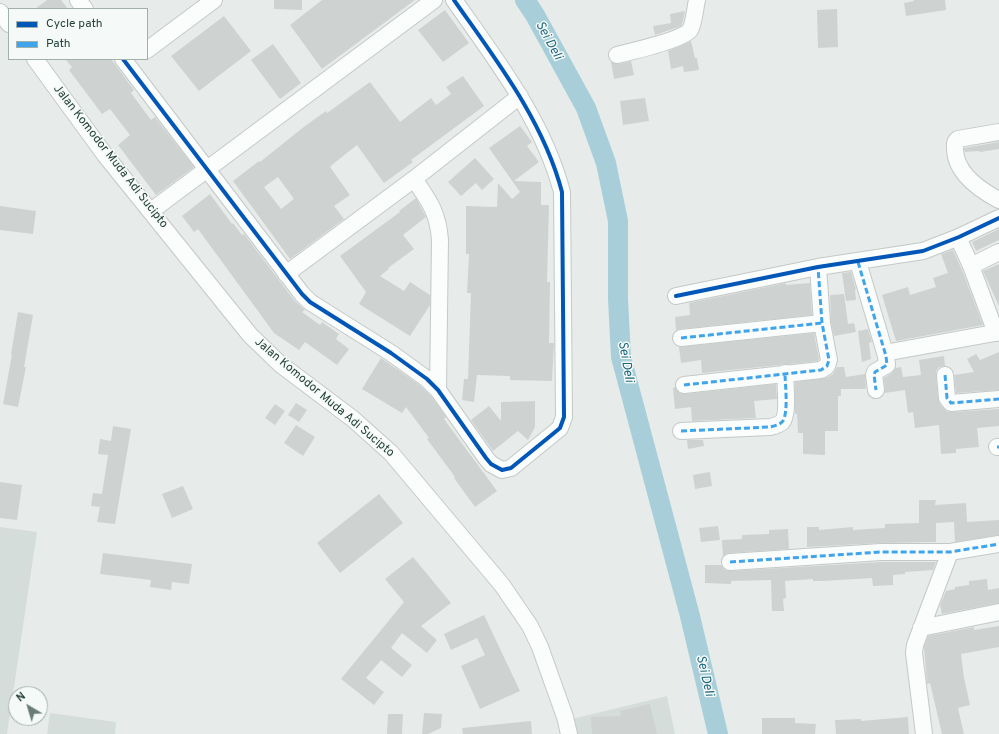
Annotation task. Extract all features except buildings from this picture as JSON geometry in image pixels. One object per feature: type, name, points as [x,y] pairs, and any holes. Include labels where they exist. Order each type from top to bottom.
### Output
[{"type":"street","points":[[78,0],[84,8]]},
{"type":"street","points":[[148,49],[214,0]]},
{"type":"street","points":[[151,211],[434,0]]},
{"type":"street","points":[[129,61],[302,294],[310,302],[391,354],[426,379],[438,390],[491,464],[502,470],[511,468],[554,434],[560,428],[563,421],[562,192],[558,175],[520,96],[454,0]]},
{"type":"street","points":[[617,55],[685,35],[690,30],[697,0]]},
{"type":"street","points":[[0,12],[8,23]]},
{"type":"street","name":"Jalan Komodor Muda Adi Sucipto","points":[[36,60],[105,155],[250,335],[280,364],[352,419],[391,453],[502,585],[530,626],[540,647],[565,717],[569,734]]},
{"type":"street","points":[[286,274],[414,179],[520,96]]},
{"type":"street","points":[[999,132],[958,139],[954,145],[955,156],[967,176],[984,191],[999,200]]},
{"type":"street","points":[[414,179],[429,200],[439,224],[438,390]]},
{"type":"street","points":[[676,296],[818,267],[923,251],[960,241],[999,218]]},
{"type":"street","points":[[890,352],[997,332],[960,241]]},
{"type":"street","points":[[971,266],[999,252]]},
{"type":"street","points":[[858,262],[886,356],[887,365],[875,372],[876,390]]},
{"type":"street","points":[[684,385],[821,370],[826,366],[829,360],[822,323],[818,267]]},
{"type":"street","points":[[681,338],[822,323]]},
{"type":"street","points":[[681,431],[770,427],[780,424],[785,415],[785,373]]},
{"type":"street","points":[[945,375],[947,398],[951,403],[999,399]]},
{"type":"street","points":[[730,562],[881,552],[950,552],[999,544]]},
{"type":"street","points":[[924,734],[914,652],[920,628],[950,552]]},
{"type":"street","points":[[920,628],[999,612]]},
{"type":"shaded area","points":[[0,527],[37,532],[14,686],[8,686],[7,734],[0,734]]},
{"type":"shaded area","points":[[667,696],[675,734],[572,734],[572,719]]},
{"type":"shaded area","points":[[50,713],[116,722],[115,734],[47,734]]},
{"type":"waterway","name":"Sei Deli","points":[[525,0],[535,15],[586,108],[606,163],[618,221],[618,299],[621,357],[690,616],[718,734]]},
{"type":"marked path","points":[[858,262],[886,356],[887,365],[875,372],[874,375],[876,390]]},
{"type":"marked path","points":[[684,385],[821,370],[827,366],[829,360],[822,323],[818,267]]},
{"type":"marked path","points":[[681,338],[822,323]]},
{"type":"marked path","points":[[681,431],[770,427],[779,424],[782,422],[785,413],[785,373]]},
{"type":"marked path","points":[[945,375],[947,398],[951,403],[999,399]]},
{"type":"marked path","points":[[730,562],[881,552],[950,552],[999,544]]},
{"type":"cycle path","points":[[124,60],[302,294],[310,302],[391,353],[427,379],[438,390],[486,458],[491,464],[502,470],[511,468],[560,428],[564,417],[562,192],[554,166],[531,115],[502,68],[454,0]]},
{"type":"cycle path","points":[[676,296],[818,267],[923,251],[959,237],[999,218]]}]
